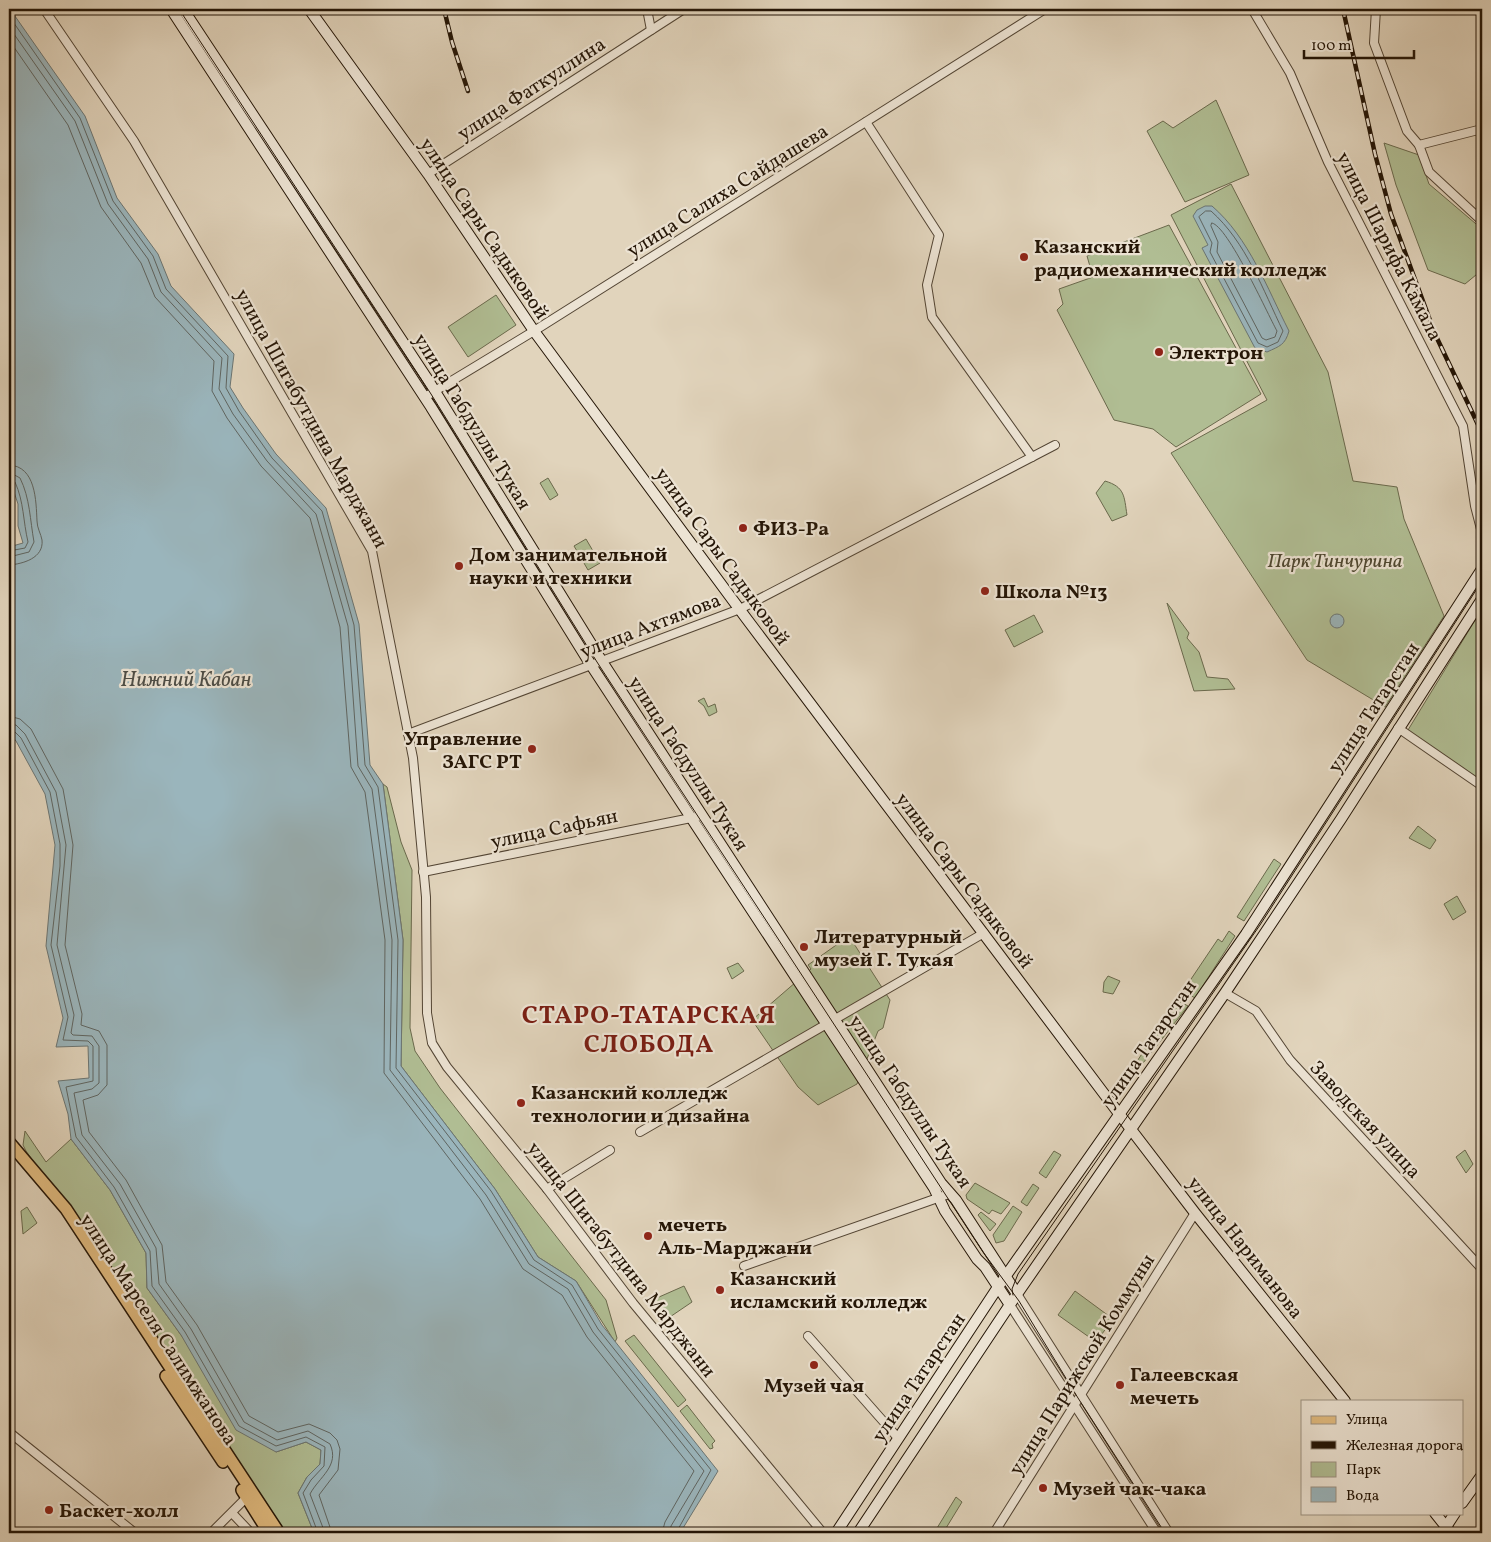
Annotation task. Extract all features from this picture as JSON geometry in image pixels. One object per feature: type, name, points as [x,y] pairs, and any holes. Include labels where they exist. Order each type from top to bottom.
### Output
[{"type":"main road","name":"улица Габдуллы Тукая","points":[[171,9],[596,662],[703,815],[831,1022]]},
{"type":"main road","name":"улица Габдуллы Тукая","points":[[183,9],[434,391],[691,818],[831,1022],[944,1195],[977,1259],[1010,1305]]},
{"type":"main road","name":"улица Сары Садыковой","points":[[309,9],[428,174],[534,331],[1120,1115]]},
{"type":"main road","name":"улица Татарстан","points":[[836,1533],[998,1287],[1246,934],[1482,569]]},
{"type":"main road","name":"улица Татарстан","points":[[858,1533],[1017,1294],[1225,993],[1341,819],[1482,599]]},
{"type":"main road","points":[[1384,719],[1398,728]]},
{"type":"main road","name":"улица Нариманова","points":[[1120,1115],[1195,1213],[1344,1400]]},
{"type":"main road","points":[[9,1142],[66,1209],[279,1533]]},
{"type":"main road","name":"улица Марселя Салимжанова","points":[[9,1152],[67,1223],[269,1533]]},
{"type":"main road","name":"улица Габдуллы Тукая","points":[[944,1195],[956,1200],[1017,1294]]},
{"type":"main road","points":[[1464,1500],[1482,1475]]},
{"type":"main road","points":[[1436,1514],[1446,1531]]},
{"type":"main road","points":[[1446,1531],[1454,1514]]},
{"type":"street","name":"улица Шигабутдина Марджани","points":[[44,9],[134,141],[372,551],[413,758],[423,872],[427,1013],[432,1043],[447,1067],[547,1189],[633,1303],[823,1533]]},
{"type":"street","points":[[648,9],[651,30]]},
{"type":"street","name":"улица Фаткуллина","points":[[428,174],[684,9]]},
{"type":"street","name":"улица Салиха Сайдашева","points":[[425,397],[534,331],[1045,9]]},
{"type":"street","name":"улица Шарифа Камала","points":[[1252,9],[1290,73],[1328,162],[1463,426],[1475,506],[1482,533]]},
{"type":"street","points":[[1376,9],[1374,43],[1407,131],[1419,145],[1429,172],[1482,221]]},
{"type":"street","points":[[866,122],[939,234],[927,285],[932,318],[1032,458]]},
{"type":"street","points":[[1419,145],[1482,129]]},
{"type":"street","name":"улица Ахтямова","points":[[408,734],[740,609],[1055,446]]},
{"type":"street","name":"улица Шарифа Камала","points":[[1475,506],[1482,515]]},
{"type":"street","points":[[1398,728],[1482,786]]},
{"type":"street","name":"улица Сафьян","points":[[423,872],[703,815]]},
{"type":"street","points":[[640,1132],[984,933]]},
{"type":"street","name":"Заводская улица","points":[[1225,993],[1256,1011],[1290,1060],[1482,1269]]},
{"type":"street","points":[[547,1189],[610,1150]]},
{"type":"street","points":[[744,1266],[944,1195]]},
{"type":"street","name":"улица Парижской Коммуны","points":[[994,1533],[1195,1213]]},
{"type":"street","name":"улица Габдуллы Тукая","points":[[1017,1294],[1169,1533]]},
{"type":"street","name":"улица Габдуллы Тукая","points":[[1010,1305],[1157,1533]]},
{"type":"street","points":[[808,1336],[898,1438]]},
{"type":"street","points":[[9,1432],[135,1533]]},
{"type":"street","points":[[211,1533],[246,1498]]},
{"type":"street","points":[[232,1513],[251,1533]]},
{"type":"green space","points":[[1216,100],[1249,175],[1185,202],[1147,131],[1163,121],[1173,128]]},
{"type":"green space","points":[[1384,143],[1419,155],[1429,184],[1482,229],[1482,270],[1465,284],[1428,270],[1396,185]]},
{"type":"green space","name":"Парк Тинчурина","points":[[1231,184],[1328,372],[1353,481],[1397,487],[1404,519],[1444,616],[1385,707],[1307,660],[1171,453],[1267,400],[1171,215]]},
{"type":"green space","name":"Электрон","points":[[1169,225],[1261,394],[1176,447],[1153,429],[1114,420],[1057,310],[1063,304],[1059,289],[1093,277],[1087,256]]},
{"type":"green space","points":[[496,295],[516,325],[468,357],[448,327]]},
{"type":"green space","points":[[548,478],[558,495],[550,500],[540,483]]},
{"type":"green space","points":[[1105,481],[1112,483],[1120,489],[1125,503],[1127,515],[1112,521],[1096,493]]},
{"type":"green space","points":[[586,539],[600,563],[588,570],[574,546]]},
{"type":"green space","points":[[1167,603],[1189,633],[1187,638],[1199,652],[1207,677],[1228,679],[1235,689],[1194,691]]},
{"type":"green space","points":[[1482,609],[1482,781],[1408,730]]},
{"type":"green space","points":[[1034,615],[1043,632],[1014,647],[1005,630]]},
{"type":"green space","points":[[704,698],[708,707],[715,704],[717,712],[709,716],[704,706],[698,701]]},
{"type":"green space","points":[[383,784],[387,787],[401,842],[412,870],[410,1028],[415,1051],[440,1088],[606,1300],[617,1338],[615,1342],[576,1281],[538,1257],[495,1189],[401,1066],[403,940]]},
{"type":"green space","points":[[1418,826],[1436,840],[1430,849],[1409,838]]},
{"type":"green space","points":[[1274,859],[1281,864],[1244,921],[1237,917]]},
{"type":"green space","points":[[1457,896],[1466,912],[1453,920],[1444,904]]},
{"type":"green space","points":[[1229,931],[1235,936],[1195,998],[1183,991],[1218,939],[1222,942]]},
{"type":"green space","points":[[849,936],[890,1000],[883,1028],[878,1031],[857,1084],[818,1105],[798,1087],[752,1020],[811,969],[808,965]]},
{"type":"green space","points":[[738,963],[744,971],[732,979],[727,968]]},
{"type":"green space","points":[[1108,976],[1120,981],[1113,994],[1103,992],[1104,982]]},
{"type":"green space","points":[[1177,1000],[1188,1006],[1136,1072],[1132,1069]]},
{"type":"green space","points":[[25,1131],[46,1162],[71,1139],[110,1190],[146,1253],[147,1288],[181,1335],[276,1452],[306,1442],[321,1450],[320,1464],[307,1477],[298,1493],[314,1533],[285,1533],[265,1508],[128,1294],[26,1151],[23,1145]]},
{"type":"green space","points":[[1465,1150],[1473,1164],[1466,1173],[1456,1157]]},
{"type":"green space","points":[[1054,1151],[1061,1155],[1046,1178],[1039,1173]]},
{"type":"green space","points":[[975,1183],[1010,1203],[1001,1214],[992,1210],[989,1214],[967,1199],[966,1195]]},
{"type":"green space","points":[[1033,1184],[1039,1188],[1027,1206],[1021,1202]]},
{"type":"green space","points":[[1013,1206],[1022,1212],[1004,1241],[996,1243],[993,1235]]},
{"type":"green space","points":[[27,1207],[37,1223],[23,1234],[21,1211]]},
{"type":"green space","points":[[981,1212],[996,1224],[990,1231],[978,1215]]},
{"type":"green space","points":[[684,1286],[692,1302],[664,1321],[650,1301]]},
{"type":"green space","points":[[1075,1291],[1113,1319],[1096,1342],[1058,1315]]},
{"type":"green space","points":[[634,1335],[686,1400],[678,1407],[625,1341]]},
{"type":"green space","points":[[687,1405],[715,1441],[712,1444],[713,1448],[710,1449],[680,1411]]},
{"type":"green space","points":[[956,1497],[962,1502],[943,1533],[934,1533]]},
{"type":"water","name":"Нижний Кабан","points":[[10,9],[85,116],[117,198],[158,254],[171,286],[234,354],[230,387],[243,408],[276,454],[326,508],[359,624],[370,765],[383,784],[403,940],[401,1066],[495,1189],[538,1257],[576,1281],[602,1325],[718,1471],[680,1533],[314,1533],[298,1493],[307,1477],[320,1464],[321,1450],[306,1442],[276,1452],[236,1430],[181,1335],[147,1288],[146,1253],[110,1190],[71,1139],[68,1114],[58,1081],[89,1078],[88,1046],[56,1047],[63,1018],[46,946],[55,845],[45,794],[16,741],[9,733],[9,547],[23,543],[18,526],[18,504],[11,483],[9,465]]},
{"type":"water","points":[[1205,206],[1212,206],[1237,233],[1256,264],[1289,331],[1286,339],[1281,344],[1267,352],[1255,348],[1202,248],[1208,245],[1193,216],[1197,210]]},
{"type":"water","points":[[1337,614],[1342,616],[1344,621],[1342,626],[1337,628],[1332,626],[1330,621],[1332,616]]},
{"type":"tram line","points":[[179,9],[431,394],[597,662],[983,1252],[1019,1301],[1078,1398],[1165,1533]]},
{"type":"tram line","points":[[1013,1295],[1012,1289],[1018,1274],[1260,925],[1482,581]]},
{"type":"railway","points":[[444,9],[452,42],[468,91]]},
{"type":"railway","points":[[1343,9],[1375,154],[1391,214],[1435,334],[1482,433]]},
{"type":"place","name":"Казанский радиомеханический колледж","points":[[1024,257]]},
{"type":"place","name":"Электрон","points":[[1159,352]]},
{"type":"place","name":"ФИЗ-Ра","points":[[743,528]]},
{"type":"place","name":"Дом занимательной науки и техники","points":[[459,566]]},
{"type":"place","name":"Школа №13","points":[[985,591]]},
{"type":"place","name":"Управление ЗАГС РТ","points":[[532,749]]},
{"type":"place","name":"Литературный музей Г. Тукая","points":[[804,947]]},
{"type":"place","name":"Казанский колледж технологии и дизайна","points":[[521,1103]]},
{"type":"place","name":"мечеть Аль-Марджани","points":[[648,1236]]},
{"type":"place","name":"Казанский исламский колледж","points":[[720,1290]]},
{"type":"place","name":"Музей чая","points":[[814,1365]]},
{"type":"place","name":"Галеевская мечеть","points":[[1120,1385]]},
{"type":"place","name":"Музей чак-чака","points":[[1043,1488]]},
{"type":"place","name":"Баскет-холл","points":[[49,1510]]},
{"type":"district","name":"СТАРО-ТАТАРСКАЯ СЛОБОДА","points":[[649,1028]]}]
